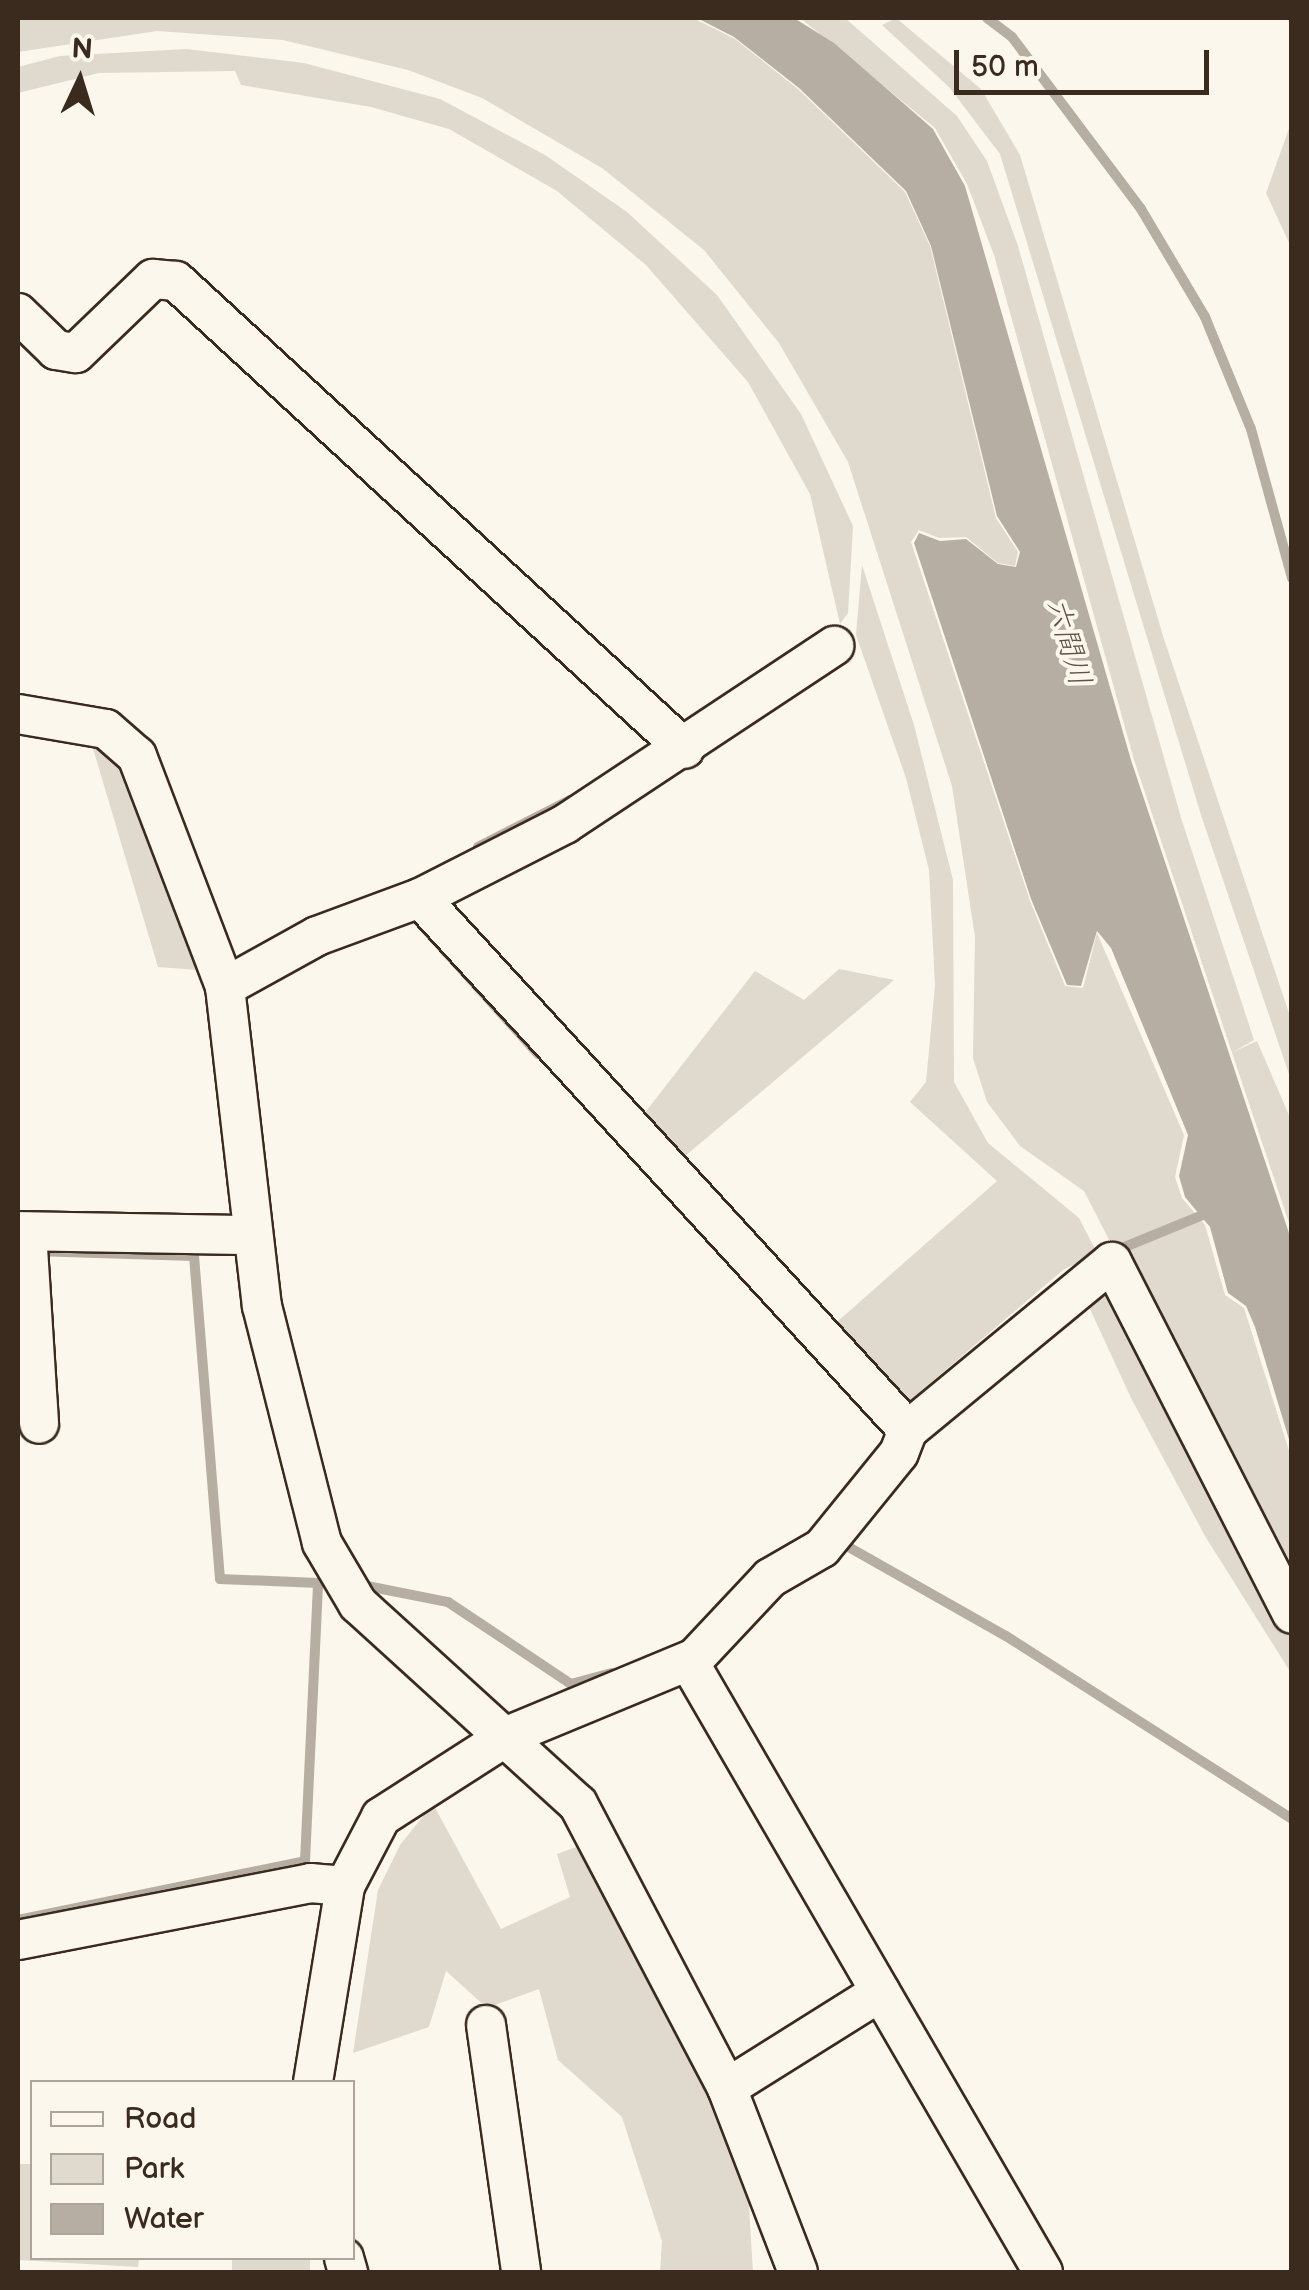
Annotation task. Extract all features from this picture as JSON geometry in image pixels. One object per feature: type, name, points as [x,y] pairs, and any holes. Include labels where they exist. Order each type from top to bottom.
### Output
[{"type":"street","points":[[18,313],[56,350],[76,353],[153,278],[176,281],[684,749]]},
{"type":"street","points":[[225,986],[317,936],[410,901],[564,824],[684,749],[834,646]]},
{"type":"street","points":[[18,714],[106,728],[138,756],[225,986],[262,1306],[315,1522],[336,1568],[358,1604],[578,1804],[727,2088],[798,2272]]},
{"type":"street","points":[[313,2080],[345,1886],[381,1817],[507,1736],[697,1656],[770,1578],[822,1548],[899,1454],[901,1422],[410,901]]},
{"type":"street","points":[[40,1424],[26,1241],[252,1235]]},
{"type":"street","points":[[901,1422],[1112,1262],[1292,1614]]},
{"type":"street","points":[[697,1656],[880,1992],[1043,2272]]},
{"type":"street","points":[[18,1940],[310,1883],[345,1886]]},
{"type":"street","points":[[727,2088],[880,1992]]},
{"type":"street","points":[[486,2025],[521,2272]]},
{"type":"green space","points":[[18,18],[693,18],[735,39],[798,89],[905,192],[930,246],[996,518],[1018,552],[1015,566],[998,563],[966,537],[939,538],[919,530],[911,542],[1030,901],[1065,986],[1083,988],[1097,933],[1184,1135],[1175,1177],[1182,1198],[1205,1225],[1225,1295],[1244,1308],[1291,1457],[1291,1593],[1084,1191],[1020,1146],[987,1102],[973,1058],[975,937],[952,786],[848,462],[779,343],[704,250],[602,168],[482,98],[408,70],[283,40],[157,31],[18,52]]},
{"type":"green space","points":[[800,18],[845,18],[957,116],[987,161],[1018,246],[1182,821],[1254,1040],[1233,1052],[1257,1041],[1291,1120],[1291,1229],[1134,760],[994,255],[967,184],[935,128]]},
{"type":"green space","points":[[896,18],[981,89],[1020,155],[1164,639],[1291,1019],[1291,1080],[1201,815],[1000,154],[949,87],[882,25]]},
{"type":"green space","points":[[186,49],[304,63],[440,99],[545,155],[627,212],[717,295],[801,414],[853,526],[848,613],[840,624],[810,494],[748,382],[646,265],[557,191],[449,129],[371,107],[241,85],[235,71],[99,73],[18,93],[18,67],[60,56]]},
{"type":"green space","points":[[1292,123],[1291,247],[1266,193]]},
{"type":"green space","points":[[862,565],[914,725],[953,880],[954,1082],[988,1143],[1079,1218],[1097,1253],[1063,1270],[901,1408],[830,1328],[997,1181],[910,1102],[926,1082],[935,986],[929,870],[906,778],[856,635]]},
{"type":"green space","points":[[89,735],[115,745],[203,968],[158,967]]},
{"type":"green space","points":[[839,969],[894,980],[678,1162],[640,1119],[755,971],[804,1000]]},
{"type":"green space","points":[[1106,1277],[1291,1628],[1291,1673],[1205,1536],[1131,1398],[1084,1296]]},
{"type":"green space","points":[[433,1804],[501,1929],[570,1897],[557,1854],[576,1847],[613,1903],[746,2158],[753,2272],[660,2272],[662,2241],[622,2117],[558,2060],[539,1989],[487,2008],[446,1971],[429,2027],[353,2053],[378,1890],[400,1845]]},
{"type":"green space","points":[[18,2164],[30,2164],[30,2260],[139,2260],[138,2267],[18,2260]]},
{"type":"green space","points":[[232,2260],[310,2260],[310,2272],[232,2272]]},
{"type":"water","name":"六間川","points":[[697,18],[794,18],[834,43],[933,129],[965,186],[1131,760],[1291,1239],[1291,1446],[1255,1327],[1246,1306],[1228,1293],[1210,1227],[1185,1197],[1179,1176],[1188,1135],[1111,948],[1097,931],[1081,986],[1067,985],[1031,899],[914,543],[919,533],[940,541],[966,539],[998,564],[1016,567],[1020,552],[997,516],[931,246],[906,191],[799,88],[734,37]]},
{"type":"waterway","points":[[987,18],[1012,37],[1141,209],[1205,317],[1251,429],[1292,578]]},
{"type":"waterway","points":[[478,847],[570,800]]},
{"type":"waterway","points":[[409,911],[538,1054]]},
{"type":"waterway","points":[[1110,1253],[1215,1210]]},
{"type":"waterway","points":[[33,1251],[194,1256],[220,1579],[318,1583]]},
{"type":"waterway","points":[[838,1541],[1006,1636],[1292,1819]]},
{"type":"waterway","points":[[18,1920],[305,1861],[318,1583],[335,1583]]},
{"type":"waterway","points":[[357,1584],[448,1602],[571,1684],[612,1673]]}]
